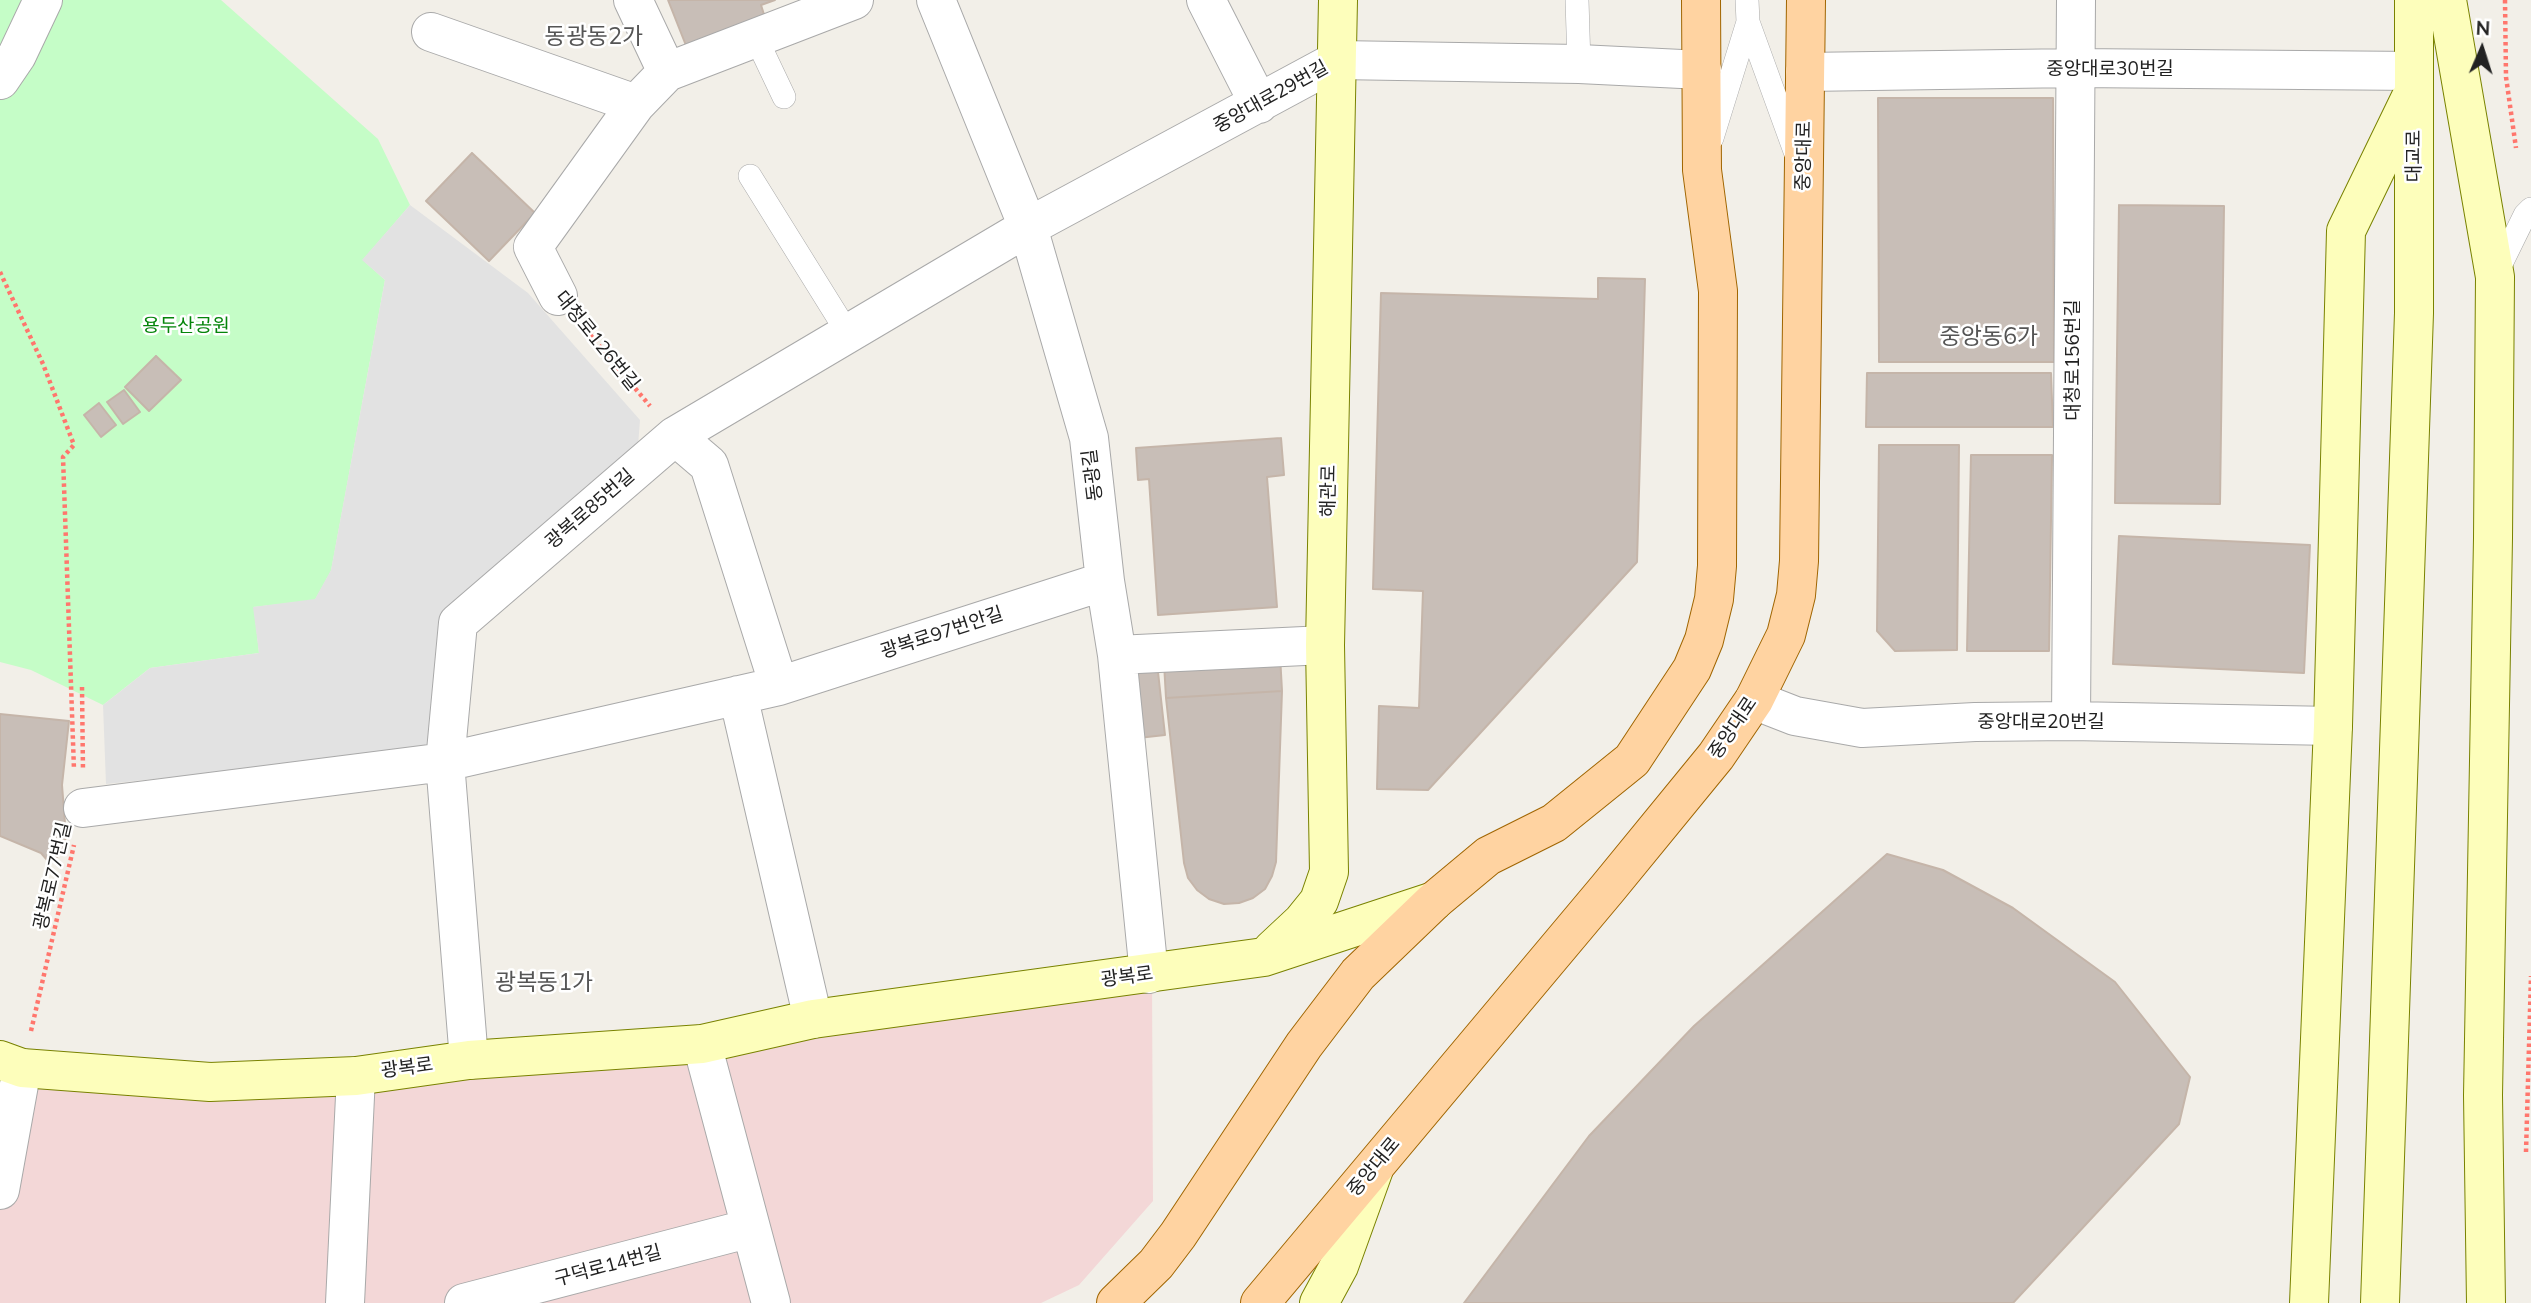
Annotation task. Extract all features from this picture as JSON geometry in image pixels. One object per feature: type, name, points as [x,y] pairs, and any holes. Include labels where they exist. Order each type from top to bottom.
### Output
[{"type":"main road","name":"해관로","points":[[1264,957],[1302,922],[1320,901],[1329,872],[1325,645],[1338,0]]},
{"type":"main road","points":[[1116,1303],[1156,1264],[1178,1235],[1304,1045],[1358,974],[1434,901],[1489,856],[1554,823],[1632,760],[1692,669],[1704,640],[1714,599],[1717,566],[1718,292],[1702,170],[1701,0]]},
{"type":"main road","name":"중앙대로","points":[[1260,1303],[1716,755],[1754,700],[1786,635],[1796,595],[1800,561],[1806,0]]},
{"type":"main road","name":"대교로","points":[[2380,1303],[2414,313],[2414,0]]},
{"type":"main road","points":[[2447,0],[2495,277],[2483,1096],[2486,1303]]},
{"type":"main road","points":[[2309,1303],[2333,726],[2346,231],[2414,81]]},
{"type":"main road","name":"광복로","points":[[11,1064],[210,1082],[356,1076],[469,1059],[702,1044],[813,1019],[1264,957],[1434,901]]},
{"type":"main road","points":[[1320,1303],[1339,1266],[1376,1164]]},
{"type":"main road","points":[[1144,1303],[1156,1264]]},
{"type":"street","points":[[0,80],[17,55],[43,0]]},
{"type":"street","points":[[634,0],[667,72],[854,0]]},
{"type":"street","name":"동광길","points":[[936,0],[1028,227],[1089,438],[1105,581],[1117,655],[1149,974]]},
{"type":"street","points":[[1206,0],[1259,104]]},
{"type":"street","name":"대청로156번길","points":[[2071,721],[2076,0]]},
{"type":"street","points":[[431,32],[636,104]]},
{"type":"street","name":"중앙대로29번길","points":[[1028,227],[1338,60],[1702,69]]},
{"type":"street","name":"중앙대로30번길","points":[[1805,72],[2076,68],[2414,81]]},
{"type":"street","name":"대청로126번길","points":[[558,296],[533,247],[636,104],[667,72]]},
{"type":"street","name":"광복로85번길","points":[[469,1059],[444,762],[458,623],[675,436],[1028,227]]},
{"type":"street","points":[[675,436],[709,465],[779,686]]},
{"type":"street","name":"광복로97번안길","points":[[444,762],[779,686],[1105,581]]},
{"type":"street","points":[[1117,655],[1325,645]]},
{"type":"street","points":[[738,695],[813,1019]]},
{"type":"street","name":"중앙대로20번길","points":[[1754,700],[1795,716],[1862,728],[1975,722],[2071,721],[2333,726]]},
{"type":"street","points":[[83,808],[444,762]]},
{"type":"street","points":[[702,1044],[771,1303]]},
{"type":"street","points":[[0,1190],[11,1064]]},
{"type":"street","points":[[345,1303],[356,1076]]},
{"type":"street","name":"구덕로14번길","points":[[464,1303],[751,1228]]},
{"type":"lane","points":[[1577,0],[1579,64]]},
{"type":"lane","points":[[1702,170],[1747,11]]},
{"type":"lane","points":[[1747,11],[1804,176]]},
{"type":"lane","points":[[756,38],[785,97]]},
{"type":"lane","points":[[750,176],[849,335]]},
{"type":"lane","points":[[2495,277],[2528,212]]},
{"type":"path","points":[[2505,0],[2506,77],[2528,212]]},
{"type":"path","points":[[0,272],[43,364],[74,445],[64,457],[75,796],[83,808]]},
{"type":"path","name":"대청로126번길","points":[[558,296],[675,436]]},
{"type":"path","name":"광복로77번길","points":[[11,1064],[83,808],[82,687]]},
{"type":"path","points":[[2526,1153],[2531,976]]},
{"type":"shaded area","points":[[410,205],[528,293],[640,420],[638,446],[443,616],[435,750],[106,784],[103,705],[150,668],[259,653],[253,607],[315,599],[331,570],[385,280],[362,260]]},
{"type":"shaded area","points":[[1152,978],[1153,1201],[1079,1285],[1041,1303],[0,1303],[0,1060],[210,1082]]},
{"type":"green space","name":"용두산공원","points":[[0,0],[221,0],[378,139],[410,205],[363,260],[385,280],[331,571],[315,600],[254,607],[259,653],[150,668],[103,705],[31,670],[0,662]]},
{"type":"building","points":[[668,0],[775,0],[761,5],[767,24],[687,48]]},
{"type":"building","points":[[1878,98],[2053,98],[2054,362],[1879,362]]},
{"type":"building","points":[[472,153],[535,213],[489,261],[426,201]]},
{"type":"building","points":[[2119,205],[2224,206],[2220,504],[2115,503]]},
{"type":"building","points":[[1598,278],[1645,279],[1637,562],[1428,790],[1377,789],[1379,706],[1419,708],[1423,591],[1373,589],[1381,293],[1598,299]]},
{"type":"building","points":[[156,356],[181,380],[149,411],[125,387]]},
{"type":"building","points":[[1867,373],[2051,373],[2053,427],[1866,427]]},
{"type":"building","points":[[124,390],[140,412],[123,424],[107,402]]},
{"type":"building","points":[[99,403],[116,425],[101,437],[84,415]]},
{"type":"building","points":[[1281,438],[1284,475],[1267,477],[1277,607],[1158,615],[1149,479],[1138,480],[1136,448]]},
{"type":"building","points":[[1879,445],[1959,445],[1957,650],[1895,651],[1877,631]]},
{"type":"building","points":[[1971,455],[2052,455],[2049,651],[1967,651]]},
{"type":"building","points":[[2119,536],[2310,545],[2304,673],[2113,664]]},
{"type":"building","points":[[1280,655],[1282,691],[1166,698],[1164,663]]},
{"type":"building","points":[[1157,663],[1165,735],[1138,738],[1131,666]]},
{"type":"building","points":[[1282,691],[1276,862],[1265,889],[1253,898],[1224,904],[1209,899],[1197,890],[1188,878],[1184,863],[1166,698]]},
{"type":"building","points":[[0,714],[69,721],[62,785],[66,836],[63,850],[48,861],[41,853],[0,836]]},
{"type":"building","points":[[1887,854],[1943,870],[2013,908],[2115,982],[2190,1077],[2179,1124],[2013,1303],[1464,1303],[1589,1136],[1694,1026]]},
{"type":"district","name":"동광동2가","points":[[594,37]]},
{"type":"district","name":"중앙동6가","points":[[1989,337]]},
{"type":"district","name":"광복동1가","points":[[544,983]]}]
